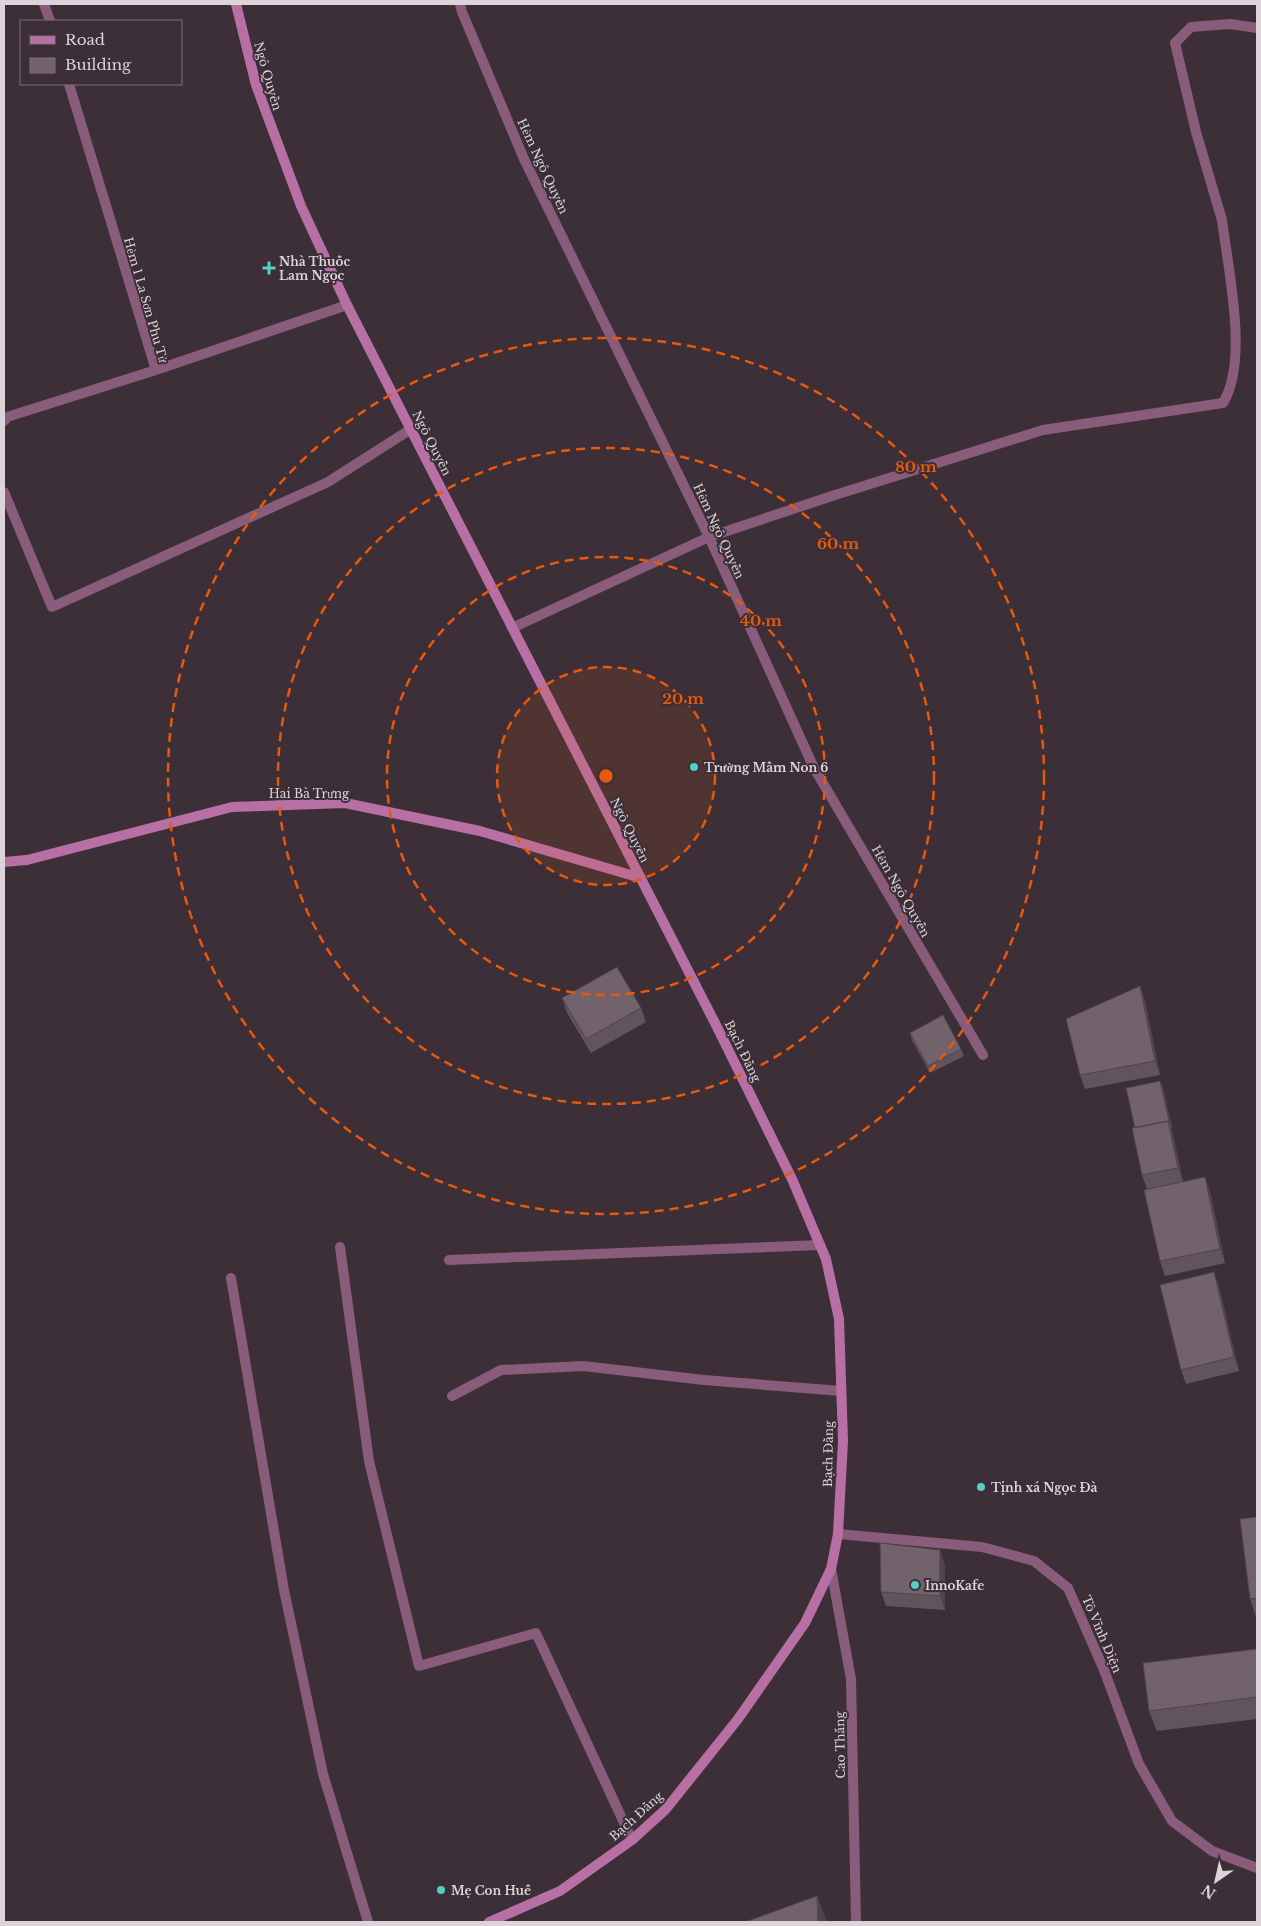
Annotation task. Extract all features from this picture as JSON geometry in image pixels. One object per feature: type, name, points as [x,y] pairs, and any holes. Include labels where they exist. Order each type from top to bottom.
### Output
[{"type":"street","points":[[44,4],[50,20]]},
{"type":"street","name":"Ngô Quyền","points":[[236,4],[256,85],[301,206],[347,305],[641,878]]},
{"type":"street","name":"Hẻm Ngô Quyền","points":[[460,4],[524,159],[709,536],[814,768],[982,1055]]},
{"type":"street","points":[[512,628],[709,536],[835,495],[1043,430],[1223,404],[1230,392],[1236,347],[1222,220],[1196,132],[1175,43],[1191,27],[1230,24],[1257,28]]},
{"type":"street","name":"Hẻm 1 La Sơn Phu Tử","points":[[4,421],[7,417],[156,370],[68,85]]},
{"type":"street","points":[[156,370],[347,305]]},
{"type":"street","points":[[4,492],[52,607],[328,482],[411,429]]},
{"type":"street","name":"Hai Bà Trưng","points":[[4,862],[27,860],[232,807],[345,803],[480,831],[641,878]]},
{"type":"street","name":"Bạch Đằng","points":[[489,1922],[560,1891],[632,1840],[666,1809],[738,1719],[805,1623],[831,1569],[838,1534],[843,1441],[839,1318],[826,1259],[788,1170],[641,878]]},
{"type":"street","points":[[449,1260],[820,1245]]},
{"type":"street","points":[[340,1247],[369,1461],[419,1666],[536,1633],[632,1840]]},
{"type":"street","points":[[230,1278],[288,1609],[323,1774],[368,1922]]},
{"type":"street","points":[[452,1396],[501,1370],[583,1366],[704,1380],[841,1391]]},
{"type":"street","name":"Tô Vĩnh Diện","points":[[838,1534],[982,1547],[1034,1561],[1068,1588],[1104,1670],[1139,1764],[1172,1821],[1212,1851],[1257,1868]]},
{"type":"street","name":"Cao Thắng","points":[[831,1569],[851,1679],[856,1922]]},
{"type":"building","points":[[617,967],[641,1008],[586,1039],[562,998]]},
{"type":"building","points":[[1140,986],[1155,1061],[1080,1075],[1066,1019]]},
{"type":"building","points":[[943,1015],[961,1049],[928,1066],[910,1033]]},
{"type":"building","points":[[1160,1081],[1169,1121],[1135,1128],[1126,1088]]},
{"type":"building","points":[[1168,1121],[1178,1168],[1142,1175],[1132,1128]]},
{"type":"building","points":[[1205,1177],[1220,1249],[1160,1261],[1144,1190]]},
{"type":"building","points":[[1214,1272],[1234,1357],[1181,1370],[1160,1285]]},
{"type":"building","points":[[1257,1517],[1257,1598],[1250,1599],[1240,1519]]},
{"type":"building","name":"InnoKafe","points":[[880,1543],[940,1550],[940,1596],[881,1592]]},
{"type":"building","points":[[1257,1649],[1257,1697],[1149,1711],[1143,1663]]},
{"type":"building","points":[[817,1896],[818,1922],[745,1922]]},
{"type":"place","name":"Nhà Thuốc Lam Ngọc","points":[[269,268]]},
{"type":"place","name":"Trường Mầm Non 6","points":[[694,767]]},
{"type":"place","name":"Tịnh xá Ngọc Đà","points":[[981,1487]]},
{"type":"place","name":"InnoKafe","points":[[915,1585]]},
{"type":"place","name":"Mẹ Con Huế","points":[[441,1890]]}]
